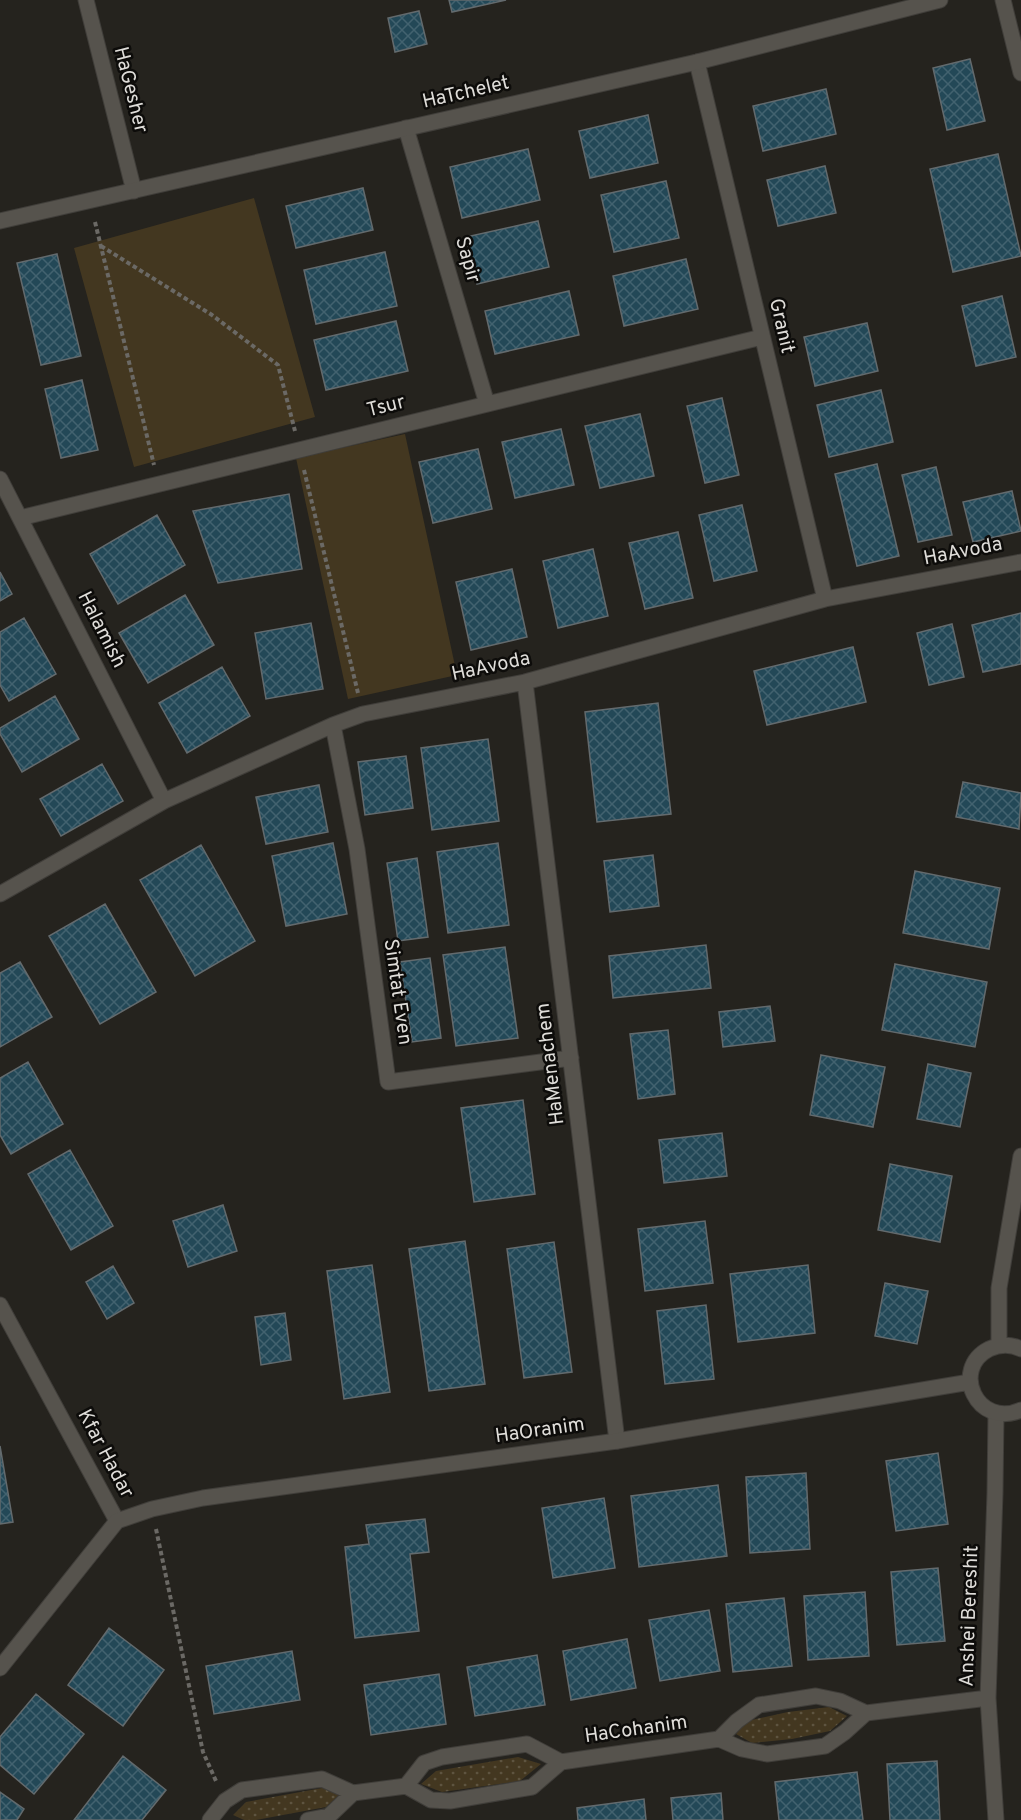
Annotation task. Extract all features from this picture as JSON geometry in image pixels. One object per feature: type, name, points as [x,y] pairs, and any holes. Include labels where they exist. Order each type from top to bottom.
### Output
[{"type":"street","name":"HaGesher","points":[[86,0],[134,191]]},
{"type":"street","name":"HaTchelet","points":[[0,221],[697,62],[940,0]]},
{"type":"street","points":[[1003,0],[1021,73]]},
{"type":"street","name":"Granit","points":[[697,62],[825,599]]},
{"type":"street","name":"Sapir","points":[[406,128],[487,404]]},
{"type":"street","name":"Tsur","points":[[20,518],[762,337]]},
{"type":"street","name":"Halamish","points":[[0,479],[164,801]]},
{"type":"street","name":"HaAvoda","points":[[0,894],[164,801],[333,725],[363,714],[525,682],[825,599],[1021,562]]},
{"type":"street","name":"HaMenachem","points":[[525,682],[617,1442]]},
{"type":"street","name":"Simtat Even","points":[[333,725],[357,849],[388,1082],[571,1058]]},
{"type":"street","points":[[999,1346],[999,1288],[1021,1156]]},
{"type":"street","name":"Kfar Hadar","points":[[0,1305],[117,1521],[0,1668]]},
{"type":"street","points":[[1021,1349],[1005,1345],[984,1351],[976,1359],[970,1382],[977,1400],[985,1408],[996,1413],[1008,1414],[1021,1410]]},
{"type":"street","name":"HaOranim","points":[[117,1521],[152,1509],[203,1498],[617,1442],[970,1382]]},
{"type":"street","name":"Anshei Bereshit","points":[[996,1413],[988,1698],[996,1820]]},
{"type":"street","points":[[718,1739],[759,1705],[816,1696],[840,1701],[866,1713],[988,1698]]},
{"type":"street","name":"HaCohanim","points":[[561,1762],[527,1744],[453,1755],[424,1763],[405,1786],[430,1800],[450,1801],[532,1787],[561,1762],[718,1739],[742,1749],[767,1754],[825,1746],[866,1713]]},
{"type":"street","points":[[211,1820],[225,1801],[242,1790],[322,1779],[353,1793],[405,1786]]},
{"type":"street","points":[[308,1820],[329,1816],[353,1793]]},
{"type":"path","points":[[90,201],[159,484]]},
{"type":"path","points":[[152,1509],[203,1752],[225,1801]]},
{"type":"shaded area","points":[[254,198],[315,417],[134,467],[74,248]]},
{"type":"shaded area","points":[[405,434],[457,675],[348,699],[296,458]]},
{"type":"shaded area","points":[[829,1707],[847,1716],[830,1731],[792,1739],[752,1743],[736,1734],[747,1721],[788,1712]]},
{"type":"shaded area","points":[[518,1757],[541,1764],[520,1781],[442,1792],[421,1784],[436,1771]]},
{"type":"shaded area","points":[[322,1788],[339,1795],[326,1807],[256,1820],[244,1820],[233,1815],[246,1802]]},
{"type":"building","points":[[449,0],[506,0],[452,12]]},
{"type":"building","points":[[419,11],[427,44],[395,52],[388,18]]},
{"type":"building","points":[[970,59],[985,121],[947,130],[933,68]]},
{"type":"building","points":[[826,89],[836,134],[763,151],[753,106]]},
{"type":"building","points":[[648,115],[658,163],[590,178],[579,131]]},
{"type":"building","points":[[528,149],[540,200],[462,218],[450,167]]},
{"type":"building","points":[[998,154],[1021,256],[953,272],[930,169]]},
{"type":"building","points":[[825,166],[836,213],[778,226],[767,180]]},
{"type":"building","points":[[666,181],[679,238],[614,252],[601,195]]},
{"type":"building","points":[[363,188],[373,230],[296,248],[286,206]]},
{"type":"building","points":[[538,221],[549,267],[477,284],[466,237]]},
{"type":"building","points":[[385,252],[397,306],[316,324],[304,270]]},
{"type":"building","points":[[57,254],[81,356],[41,365],[17,263]]},
{"type":"building","points":[[686,259],[698,309],[624,326],[613,276]]},
{"type":"building","points":[[569,291],[579,335],[495,354],[485,311]]},
{"type":"building","points":[[1002,296],[1016,357],[976,366],[962,306]]},
{"type":"building","points":[[396,321],[408,371],[326,390],[314,340]]},
{"type":"building","points":[[867,323],[878,371],[815,386],[804,337]]},
{"type":"building","points":[[82,380],[98,450],[61,458],[45,389]]},
{"type":"building","points":[[881,390],[893,442],[829,457],[817,405]]},
{"type":"building","points":[[722,398],[739,475],[705,483],[687,406]]},
{"type":"building","points":[[640,414],[654,476],[600,488],[585,426]]},
{"type":"building","points":[[561,429],[574,485],[515,498],[502,442]]},
{"type":"building","points":[[478,449],[492,509],[433,523],[419,462]]},
{"type":"building","points":[[877,464],[899,556],[857,566],[835,474]]},
{"type":"building","points":[[936,467],[952,535],[918,542],[902,475]]},
{"type":"building","points":[[1012,491],[1021,531],[973,542],[963,502]]},
{"type":"building","points":[[289,494],[302,569],[218,583],[193,511]]},
{"type":"building","points":[[742,505],[757,571],[714,581],[699,515]]},
{"type":"building","points":[[157,515],[185,565],[118,604],[90,554]]},
{"type":"building","points":[[678,532],[693,598],[645,609],[629,543]]},
{"type":"building","points":[[593,549],[608,616],[558,628],[543,561]]},
{"type":"building","points":[[512,569],[527,637],[471,650],[456,582]]},
{"type":"building","points":[[0,572],[12,594],[0,601]]},
{"type":"building","points":[[185,595],[214,645],[148,683],[119,633]]},
{"type":"building","points":[[1021,613],[1021,664],[983,672],[972,625]]},
{"type":"building","points":[[24,618],[56,674],[9,701],[0,685],[0,632]]},
{"type":"building","points":[[311,623],[323,689],[266,699],[255,633]]},
{"type":"building","points":[[952,624],[964,677],[929,685],[917,633]]},
{"type":"building","points":[[853,647],[866,702],[767,725],[754,671]]},
{"type":"building","points":[[222,667],[250,716],[187,753],[159,703]]},
{"type":"building","points":[[55,696],[79,739],[22,772],[0,734],[0,728]]},
{"type":"building","points":[[658,703],[671,814],[597,822],[585,712]]},
{"type":"building","points":[[488,739],[499,821],[432,830],[421,748]]},
{"type":"building","points":[[406,756],[413,808],[365,815],[358,762]]},
{"type":"building","points":[[102,764],[123,801],[61,836],[40,799]]},
{"type":"building","points":[[963,782],[1021,793],[1019,829],[956,817]]},
{"type":"building","points":[[319,785],[328,832],[266,844],[256,797]]},
{"type":"building","points":[[333,843],[347,914],[286,926],[272,856]]},
{"type":"building","points":[[498,843],[509,925],[448,933],[437,852]]},
{"type":"building","points":[[201,845],[255,941],[195,976],[140,880]]},
{"type":"building","points":[[653,855],[659,906],[610,912],[604,861]]},
{"type":"building","points":[[417,858],[428,937],[398,941],[387,863]]},
{"type":"building","points":[[915,871],[1000,888],[989,949],[903,933]]},
{"type":"building","points":[[105,904],[156,992],[100,1024],[49,936]]},
{"type":"building","points":[[706,945],[711,988],[613,998],[609,956]]},
{"type":"building","points":[[505,947],[518,1038],[456,1046],[443,955]]},
{"type":"building","points":[[430,958],[441,1038],[412,1042],[400,962]]},
{"type":"building","points":[[20,962],[52,1017],[0,1047],[0,973]]},
{"type":"building","points":[[895,964],[987,982],[975,1047],[882,1030]]},
{"type":"building","points":[[770,1006],[775,1041],[723,1047],[719,1012]]},
{"type":"building","points":[[668,1030],[675,1094],[638,1099],[630,1034]]},
{"type":"building","points":[[821,1055],[885,1067],[873,1127],[810,1115]]},
{"type":"building","points":[[28,1062],[63,1124],[11,1154],[0,1135],[0,1078]]},
{"type":"building","points":[[928,1064],[971,1073],[960,1127],[917,1119]]},
{"type":"building","points":[[523,1100],[535,1194],[474,1202],[461,1108]]},
{"type":"building","points":[[722,1133],[727,1176],[664,1183],[659,1140]]},
{"type":"building","points":[[70,1150],[113,1226],[71,1250],[28,1174]]},
{"type":"building","points":[[890,1164],[952,1176],[940,1242],[878,1230]]},
{"type":"building","points":[[223,1205],[237,1251],[188,1267],[173,1221]]},
{"type":"building","points":[[705,1221],[713,1283],[645,1291],[638,1229]]},
{"type":"building","points":[[465,1241],[485,1384],[429,1391],[409,1249]]},
{"type":"building","points":[[554,1242],[572,1372],[524,1378],[507,1249]]},
{"type":"building","points":[[372,1265],[390,1392],[344,1399],[327,1271]]},
{"type":"building","points":[[808,1265],[815,1333],[738,1342],[730,1274]]},
{"type":"building","points":[[113,1266],[134,1303],[107,1319],[86,1282]]},
{"type":"building","points":[[885,1283],[928,1291],[917,1344],[875,1336]]},
{"type":"building","points":[[706,1305],[714,1379],[665,1384],[657,1311]]},
{"type":"building","points":[[285,1313],[291,1360],[261,1365],[255,1317]]},
{"type":"building","points":[[0,1446],[13,1522],[0,1524]]},
{"type":"building","points":[[938,1453],[948,1524],[896,1531],[886,1461]]},
{"type":"building","points":[[806,1473],[810,1549],[750,1553],[746,1477]]},
{"type":"building","points":[[718,1485],[727,1556],[639,1567],[631,1496]]},
{"type":"building","points":[[604,1498],[615,1568],[553,1578],[542,1508]]},
{"type":"building","points":[[425,1519],[429,1552],[410,1554],[419,1631],[355,1638],[345,1547],[369,1544],[366,1525]]},
{"type":"building","points":[[938,1568],[945,1641],[897,1645],[891,1572]]},
{"type":"building","points":[[865,1592],[869,1656],[808,1660],[804,1596]]},
{"type":"building","points":[[784,1598],[792,1666],[733,1672],[726,1604]]},
{"type":"building","points":[[709,1610],[720,1671],[660,1681],[649,1620]]},
{"type":"building","points":[[109,1628],[164,1670],[123,1726],[68,1685]]},
{"type":"building","points":[[627,1639],[636,1688],[571,1700],[563,1651]]},
{"type":"building","points":[[292,1651],[300,1700],[214,1714],[206,1666]]},
{"type":"building","points":[[537,1655],[545,1705],[475,1716],[467,1667]]},
{"type":"building","points":[[439,1674],[446,1724],[371,1735],[364,1685]]},
{"type":"building","points":[[36,1694],[84,1734],[34,1794],[0,1765],[0,1737]]},
{"type":"building","points":[[123,1756],[166,1790],[142,1820],[74,1820]]},
{"type":"building","points":[[937,1761],[940,1820],[890,1820],[887,1764]]},
{"type":"building","points":[[857,1772],[863,1820],[779,1820],[775,1782]]},
{"type":"building","points":[[0,1792],[24,1809],[17,1820],[0,1820]]},
{"type":"building","points":[[721,1793],[723,1820],[673,1820],[671,1798]]},
{"type":"building","points":[[644,1799],[646,1820],[578,1820],[577,1808]]}]
